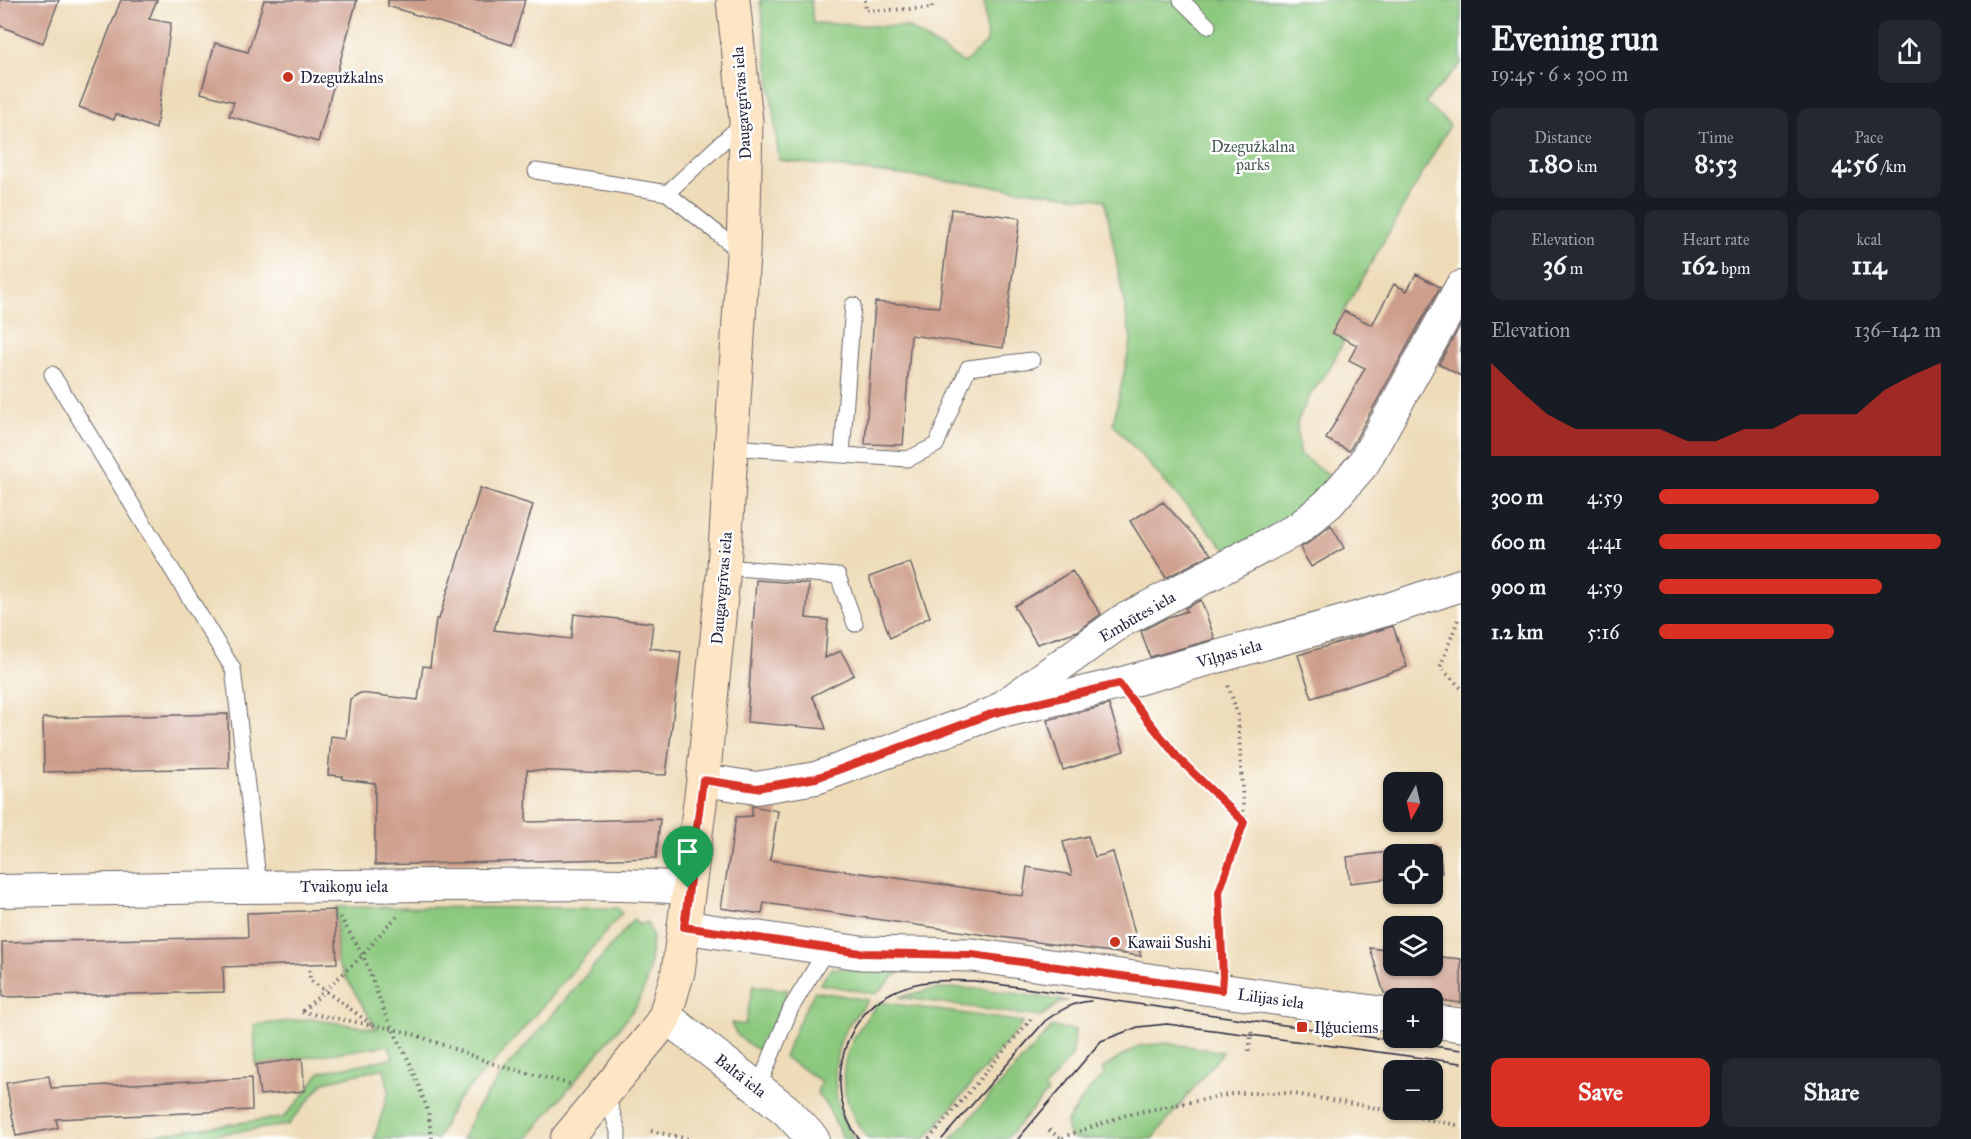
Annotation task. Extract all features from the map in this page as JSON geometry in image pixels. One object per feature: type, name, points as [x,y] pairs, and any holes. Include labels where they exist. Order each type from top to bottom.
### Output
[{"type":"main road","name":"Daugavgrīvas iela","points":[[567,1139],[651,1038],[665,1016],[678,972],[703,780],[724,567],[743,254],[746,120],[733,0]]},
{"type":"street","name":"Embūtes iela","points":[[703,780],[756,788],[816,778],[994,713],[1122,621],[1299,528],[1329,503],[1363,464],[1461,287]]},
{"type":"street","name":"Viļņas iela","points":[[994,713],[1119,684],[1389,609],[1461,585]]},
{"type":"street","name":"Tvaikoņu iela","points":[[0,891],[259,886],[640,885],[688,888]]},
{"type":"street","name":"Lilijas iela","points":[[684,927],[861,953],[972,955],[1383,1013]]},
{"type":"street","name":"Baltā iela","points":[[665,1016],[786,1110],[813,1139]]},
{"type":"street","points":[[1443,1023],[1461,1025]]},
{"type":"lane","points":[[1181,0],[1208,26]]},
{"type":"lane","points":[[667,193],[746,120]]},
{"type":"lane","points":[[536,171],[667,193],[743,254]]},
{"type":"lane","points":[[842,455],[853,305]]},
{"type":"lane","points":[[731,447],[908,459],[936,445],[968,368],[1032,360]]},
{"type":"lane","points":[[52,374],[233,669],[259,886]]},
{"type":"lane","points":[[724,567],[838,576],[855,624]]},
{"type":"lane","points":[[758,1088],[791,1008],[827,949]]},
{"type":"lane","points":[[606,1093],[618,1131],[618,1139]]},
{"type":"path","points":[[865,0],[866,11],[932,8],[931,0]]},
{"type":"path","points":[[1461,611],[1440,667],[1461,688]]},
{"type":"path","points":[[1218,656],[1238,715],[1244,822],[1219,892],[1222,990]]},
{"type":"path","points":[[1119,684],[1178,758],[1244,822]]},
{"type":"path","points":[[338,911],[340,919],[363,955],[393,1029],[410,1063],[428,1111],[432,1139]]},
{"type":"path","points":[[404,912],[387,926],[363,955],[302,1012],[413,1034],[500,1066],[606,1093]]},
{"type":"path","points":[[309,964],[310,980],[327,990],[371,1025]]},
{"type":"path","points":[[929,1139],[1031,1019]]},
{"type":"path","points":[[1049,1130],[1061,1139],[1129,1114],[1237,1093],[1288,1093],[1461,1126]]},
{"type":"path","points":[[651,1131],[689,1139]]},
{"type":"green space","name":"Dzegužkalna parks","points":[[760,0],[811,0],[813,23],[907,27],[964,63],[987,42],[984,0],[1461,0],[1461,64],[1425,102],[1450,125],[1333,332],[1345,339],[1328,371],[1310,395],[1297,422],[1299,454],[1335,480],[1278,525],[1227,551],[1113,424],[1131,340],[1105,200],[779,160]]},
{"type":"green space","points":[[336,907],[618,908],[622,913],[500,1056],[455,1103],[437,1139],[374,1139],[389,1091],[384,1068],[324,1082],[288,1125],[184,1139],[125,1139],[283,1118],[320,1072],[393,1058],[389,1045],[256,1065],[254,1025],[310,1019],[377,1029],[337,963]]},
{"type":"green space","points":[[634,919],[638,925],[647,922],[652,935],[650,965],[645,986],[636,1006],[622,1024],[527,1139],[462,1139],[477,1108],[504,1071]]},
{"type":"green space","points":[[831,968],[900,973],[876,994],[820,984]]},
{"type":"green space","points":[[753,986],[788,990],[764,1045],[758,1050],[738,1036],[731,1023],[745,1025]]},
{"type":"green space","points":[[983,989],[1068,1001],[1061,1002],[1040,1017],[899,997],[928,990]]},
{"type":"green space","points":[[815,991],[868,1000],[845,1030],[836,1061],[838,1102],[847,1128],[854,1139],[843,1139],[828,1108],[817,1093],[821,1081],[784,1057]]},
{"type":"green space","points":[[880,1002],[1024,1022],[925,1139],[868,1139],[848,1102],[844,1085],[844,1068],[855,1035]]},
{"type":"green space","points":[[1052,1027],[1075,1030],[1072,1056],[1044,1089],[1048,1092],[1006,1139],[951,1139]]},
{"type":"green space","points":[[1167,1043],[1223,1052],[1152,1139],[1074,1139],[1069,1135],[1066,1123],[1088,1091],[1105,1074],[1102,1069],[1138,1046]]},
{"type":"building","points":[[0,0],[59,0],[43,43],[0,26]]},
{"type":"building","points":[[121,0],[157,0],[149,19],[171,23],[156,129],[116,114],[114,120],[79,107]]},
{"type":"building","name":"Dzegužkalns","points":[[264,0],[357,0],[318,142],[229,116],[234,102],[201,93],[215,43],[248,52]]},
{"type":"building","points":[[388,0],[525,0],[512,45],[388,6]]},
{"type":"building","points":[[951,209],[1020,218],[1003,348],[911,335],[903,445],[865,444],[875,302],[939,307]]},
{"type":"building","points":[[1416,274],[1440,287],[1349,451],[1326,439],[1365,368],[1349,360],[1357,345],[1332,333],[1344,311],[1372,325],[1394,284],[1407,291]]},
{"type":"building","points":[[1461,324],[1461,376],[1439,364]]},
{"type":"building","points":[[480,488],[533,505],[494,630],[571,639],[574,614],[653,623],[650,648],[681,652],[666,775],[527,770],[526,822],[660,819],[656,858],[375,865],[375,783],[328,775],[331,736],[346,738],[350,699],[360,693],[418,700],[423,666],[430,667],[436,619],[439,619]]},
{"type":"building","points":[[1163,502],[1211,554],[1166,578],[1130,521]]},
{"type":"building","points":[[1331,525],[1344,548],[1311,567],[1300,548]]},
{"type":"building","points":[[910,562],[930,617],[890,638],[869,577]]},
{"type":"building","points":[[1072,571],[1101,614],[1078,631],[1037,644],[1014,606]]},
{"type":"building","points":[[756,580],[809,584],[806,618],[828,620],[825,658],[841,651],[854,675],[812,696],[826,729],[747,722]]},
{"type":"building","points":[[1201,600],[1215,639],[1150,657],[1141,631],[1166,618],[1187,611],[1185,608]]},
{"type":"building","points":[[1393,626],[1407,667],[1312,698],[1298,655]]},
{"type":"building","points":[[1109,705],[1124,751],[1063,770],[1047,720]]},
{"type":"building","points":[[228,714],[229,768],[44,772],[43,718]]},
{"type":"building","points":[[752,806],[778,811],[770,860],[1023,896],[1027,867],[1072,875],[1063,842],[1088,836],[1095,857],[1113,852],[1141,956],[764,903],[762,914],[721,908],[736,817],[752,816]]},
{"type":"building","points":[[1383,853],[1383,879],[1350,883],[1347,857]]},
{"type":"building","points":[[335,910],[337,963],[223,967],[224,992],[3,997],[2,942],[248,937],[247,913]]},
{"type":"building","points":[[1370,948],[1383,950],[1383,976],[1443,976],[1443,957],[1461,959],[1461,1003],[1443,1001],[1443,988],[1383,990]]},
{"type":"building","points":[[302,1058],[305,1091],[260,1095],[256,1065]]},
{"type":"building","points":[[49,1076],[51,1088],[251,1078],[252,1110],[56,1119],[58,1128],[16,1136],[6,1083]]},
{"type":"tram line","points":[[859,1139],[848,1121],[842,1100],[840,1079],[849,1037],[860,1019],[875,1004],[893,992],[923,983],[975,981],[1461,1050]]},
{"type":"tram line","points":[[942,1139],[1045,1021],[1072,1005],[1091,1001]]},
{"type":"tram line","points":[[1018,1139],[1101,1041],[1138,1027],[1167,1024],[1461,1063]]},
{"type":"place","name":"Dzegužkalns","points":[[288,77]]},
{"type":"place","name":"Kawaii Sushi","points":[[1115,942]]},
{"type":"place","name":"Iļģuciems","points":[[1302,1027]]},
{"type":"route","points":[[1119,684],[1178,758],[1244,822],[1219,892],[1222,990],[972,955],[861,953],[684,927],[688,888],[703,780],[756,788],[816,778],[994,713],[1119,684]]}]
